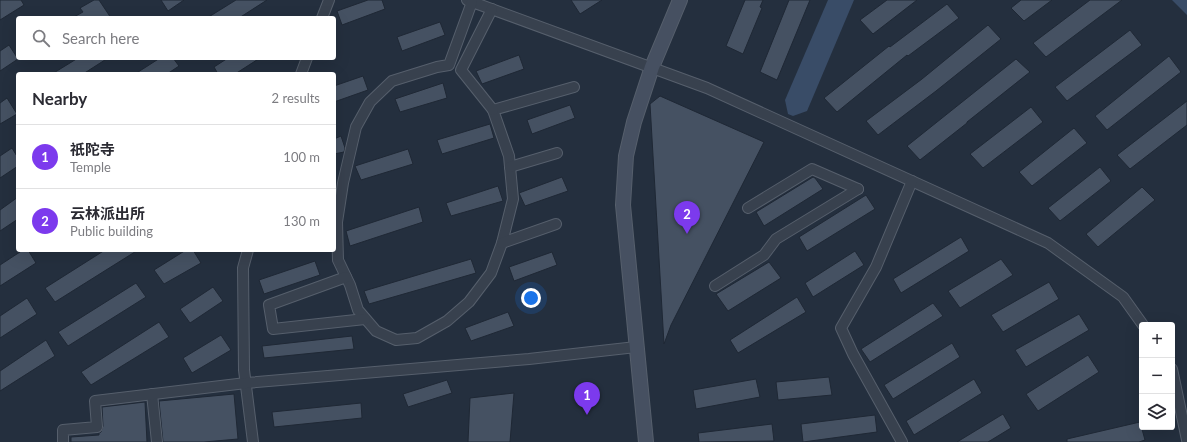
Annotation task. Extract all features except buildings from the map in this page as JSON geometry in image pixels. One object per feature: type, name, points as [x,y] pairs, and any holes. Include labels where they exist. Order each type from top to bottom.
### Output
[{"type":"street","points":[[323,16],[329,0]]},
{"type":"street","points":[[646,442],[623,205],[626,156],[634,122],[652,67],[680,0]]},
{"type":"street","points":[[492,9],[461,70],[493,110],[509,156],[512,199],[502,242],[492,273],[469,302],[447,321],[418,338],[396,340],[376,331],[358,310],[338,260],[337,222],[343,183],[356,128],[370,102],[392,81],[437,67],[449,65],[470,1],[652,67],[707,88],[1048,243],[1123,298],[1141,322]]},
{"type":"street","points":[[302,72],[306,60]]},
{"type":"street","points":[[493,110],[574,87]]},
{"type":"street","points":[[510,167],[556,153]]},
{"type":"street","points":[[715,286],[764,255],[776,239],[858,189],[812,169],[748,208]]},
{"type":"street","points":[[902,442],[853,354],[841,328],[876,267],[912,181]]},
{"type":"street","points":[[502,242],[556,224]]},
{"type":"street","points":[[247,252],[243,268],[244,370],[253,442]]},
{"type":"street","points":[[346,277],[268,305],[273,329],[365,319]]},
{"type":"street","points":[[63,442],[63,430],[97,427],[95,401],[246,383],[529,359],[636,347]]},
{"type":"street","points":[[1175,383],[1187,440]]},
{"type":"street","points":[[152,394],[157,442]]},
{"type":"water","points":[[828,0],[854,0],[807,111],[793,116],[788,114],[785,100]]},
{"type":"water","points":[[1172,0],[1187,0],[1187,15]]},
{"type":"place","name":"云林派出所","points":[[687,234]]},
{"type":"place","name":"祇陀寺","points":[[587,415]]}]
